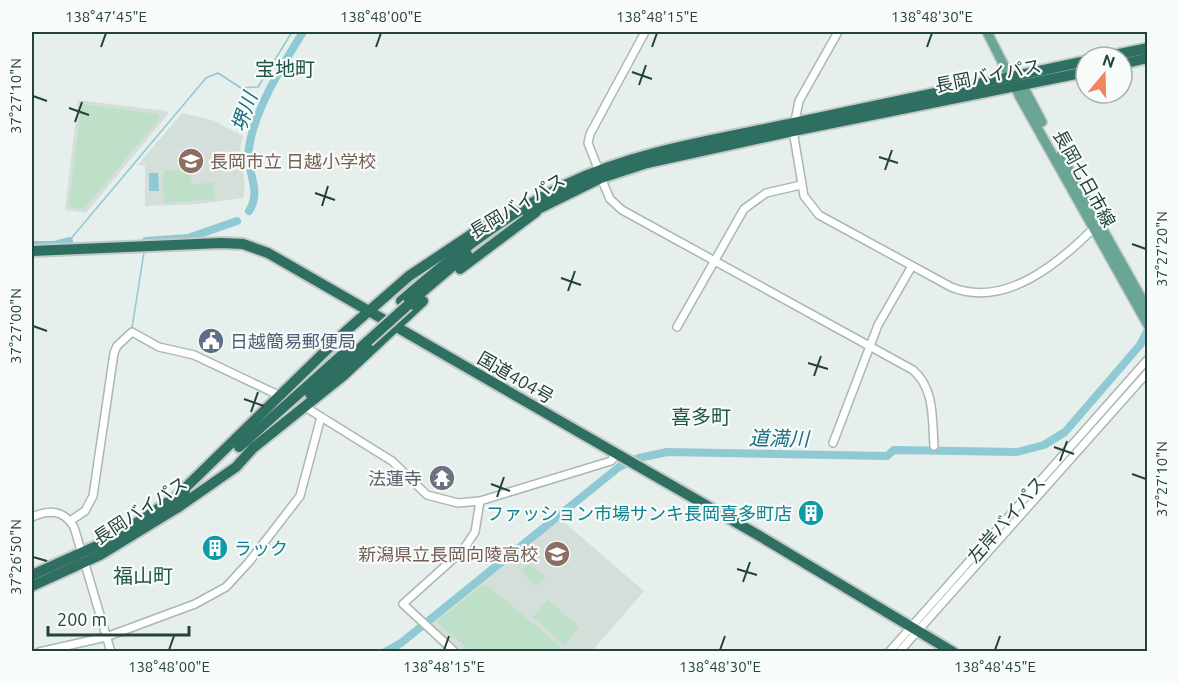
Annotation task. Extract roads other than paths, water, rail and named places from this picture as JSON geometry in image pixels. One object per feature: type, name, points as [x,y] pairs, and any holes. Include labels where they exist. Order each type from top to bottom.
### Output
[{"type":"highway","name":"長岡バイパス","points":[[1017,83],[1074,65]]},
{"type":"highway","name":"長岡バイパス","points":[[249,442],[485,233],[568,184],[665,150],[1074,74]]},
{"type":"highway","name":"長岡バイパス","points":[[404,303],[485,241],[600,174]]},
{"type":"highway","points":[[230,460],[249,442],[329,345],[368,311],[434,258],[512,207],[568,184]]},
{"type":"highway","points":[[230,460],[249,442],[383,340],[455,273],[548,203]]},
{"type":"highway","name":"国道404号","points":[[32,251],[220,243],[243,244],[268,253],[953,651]]},
{"type":"highway","points":[[383,340],[399,334],[444,354]]},
{"type":"highway","name":"長岡バイパス","points":[[32,575],[84,559],[230,460]]},
{"type":"highway","name":"長岡バイパス","points":[[32,586],[177,508],[230,460]]},
{"type":"main road","name":"長岡七日市線","points":[[987,32],[1097,226],[1146,318]]},
{"type":"street","points":[[645,32],[590,134],[588,143],[610,199],[618,207],[913,369],[925,382],[930,397],[934,446]]},
{"type":"street","points":[[838,32],[803,94],[793,127],[801,185],[807,202],[819,215],[959,290],[996,292],[1061,259],[1097,226]]},
{"type":"street","points":[[677,327],[738,217],[750,203],[766,193],[801,185]]},
{"type":"street","points":[[833,443],[878,326],[912,266]]},
{"type":"street","points":[[70,521],[85,511],[93,496],[114,353],[117,346],[132,332],[159,347],[194,355],[274,393]]},
{"type":"street","name":"左岸バイパス","points":[[899,651],[914,628],[1148,359]]},
{"type":"street","name":"左岸バイパス","points":[[889,651],[914,628],[1148,372]]},
{"type":"street","points":[[310,410],[392,462],[427,495],[458,503],[480,501],[611,462],[619,456]]},
{"type":"street","points":[[39,651],[106,637],[207,598],[233,579],[300,496],[321,417]]},
{"type":"street","points":[[455,651],[403,604],[463,550],[475,532],[480,501]]},
{"type":"street","points":[[32,517],[55,512],[70,521],[84,559],[111,651]]},
{"type":"water","points":[[149,173],[158,173],[159,191],[149,191]]},
{"type":"waterway","points":[[69,241],[206,78],[218,73],[241,88],[258,87],[292,32]]},
{"type":"waterway","name":"堺川","points":[[249,211],[254,196],[248,156],[252,133],[270,88],[303,32]]},
{"type":"waterway","name":"堺川","points":[[146,241],[188,238],[237,221]]},
{"type":"waterway","name":"堺川","points":[[32,245],[54,245],[69,241]]},
{"type":"waterway","points":[[132,328],[144,252]]},
{"type":"waterway","name":"道満川","points":[[385,652],[401,643],[619,467],[639,458],[667,452],[887,456],[894,450],[1017,452],[1044,445],[1065,432],[1140,345],[1148,330]]},
{"type":"place","name":"長岡市立 日越小学校","points":[[191,161]]},
{"type":"place","name":"日越簡易郵便局","points":[[211,341]]},
{"type":"place","name":"法蓮寺","points":[[442,478]]},
{"type":"place","name":"ファッション市場サンキ長岡喜多町店","points":[[811,513]]},
{"type":"place","name":"ラック","points":[[215,548]]},
{"type":"place","name":"新潟県立長岡向陵高校","points":[[557,554]]},
{"type":"district","name":"宝地町","points":[[285,68]]},
{"type":"district","name":"喜多町","points":[[701,416]]},
{"type":"district","name":"福山町","points":[[143,575]]}]
